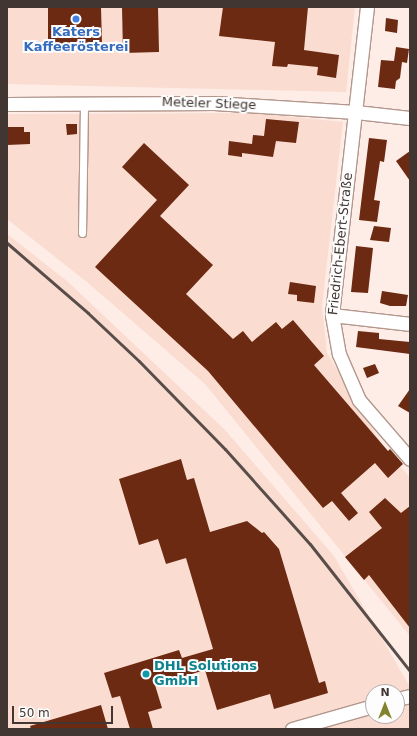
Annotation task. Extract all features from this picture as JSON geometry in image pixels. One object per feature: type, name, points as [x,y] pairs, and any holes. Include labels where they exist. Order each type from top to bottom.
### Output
[{"type":"street","name":"Friedrich-Ebert-Straße","points":[[367,7],[332,315],[339,354],[359,400],[408,453]]},
{"type":"street","name":"Meteler Stiege","points":[[7,104],[214,103],[356,112],[410,118]]},
{"type":"street","points":[[332,315],[410,324]]},
{"type":"street","points":[[292,729],[365,708]]},
{"type":"lane","points":[[82,234],[84,103]]},
{"type":"shaded area","points":[[7,7],[355,7],[346,92],[7,84]]},
{"type":"shaded area","points":[[253,113],[343,122],[322,306],[327,353],[387,453],[410,477],[410,636],[205,384],[87,282],[7,219],[7,114]]},
{"type":"shaded area","points":[[7,234],[67,281],[225,430],[334,556],[410,687],[410,729],[7,729]]},
{"type":"building","points":[[48,7],[101,7],[102,45],[48,46]]},
{"type":"building","points":[[122,7],[158,7],[159,52],[123,53]]},
{"type":"building","points":[[223,7],[308,7],[304,50],[339,55],[336,78],[317,75],[318,67],[288,64],[287,67],[272,66],[275,42],[219,36]]},
{"type":"building","points":[[386,18],[398,20],[397,33],[385,31]]},
{"type":"building","points":[[396,47],[409,49],[407,63],[402,62],[400,78],[396,81],[395,89],[378,87],[381,60],[394,61]]},
{"type":"building","points":[[266,119],[299,122],[296,143],[276,141],[273,157],[242,153],[242,157],[228,155],[229,141],[252,144],[253,135],[264,136]]},
{"type":"building","points":[[66,124],[77,124],[77,134],[67,135]]},
{"type":"building","points":[[7,127],[24,127],[24,132],[30,132],[30,144],[7,145]]},
{"type":"building","points":[[369,138],[387,140],[384,162],[380,161],[374,200],[380,201],[377,222],[359,220]]},
{"type":"building","points":[[144,143],[189,185],[160,216],[213,265],[186,294],[233,339],[243,331],[252,342],[276,322],[282,329],[293,320],[324,356],[314,365],[388,451],[390,449],[403,464],[388,478],[375,463],[341,493],[358,513],[349,521],[332,501],[323,508],[208,371],[95,267],[157,200],[122,167]]},
{"type":"building","points":[[410,151],[410,181],[396,161]]},
{"type":"building","points":[[374,226],[391,228],[389,242],[370,240]]},
{"type":"building","points":[[356,246],[373,248],[368,293],[351,292]]},
{"type":"building","points":[[290,282],[316,286],[314,303],[297,301],[297,295],[288,294]]},
{"type":"building","points":[[382,291],[408,295],[406,306],[390,306],[380,303]]},
{"type":"building","points":[[358,331],[379,333],[379,339],[410,342],[410,354],[356,347]]},
{"type":"building","points":[[375,364],[379,373],[367,378],[363,368]]},
{"type":"building","points":[[410,389],[410,413],[398,406]]},
{"type":"building","points":[[181,459],[187,480],[194,478],[210,532],[247,521],[262,533],[264,532],[279,549],[319,683],[325,681],[328,693],[274,709],[270,694],[217,710],[205,670],[155,685],[162,708],[148,712],[153,729],[130,729],[120,696],[112,698],[104,673],[179,650],[182,658],[213,649],[186,558],[166,564],[158,539],[139,545],[119,479]]},
{"type":"building","points":[[385,498],[401,513],[410,506],[410,628],[369,575],[364,580],[345,557],[382,528],[369,512]]},
{"type":"building","points":[[101,705],[108,729],[31,729],[30,726]]},
{"type":"railway","points":[[7,243],[88,313],[139,361],[225,449],[310,544],[410,671]]},
{"type":"place","name":"Katers Kaffeerösterei","points":[[76,19]]},
{"type":"place","name":"DHL Solutions GmbH","points":[[146,674]]}]
